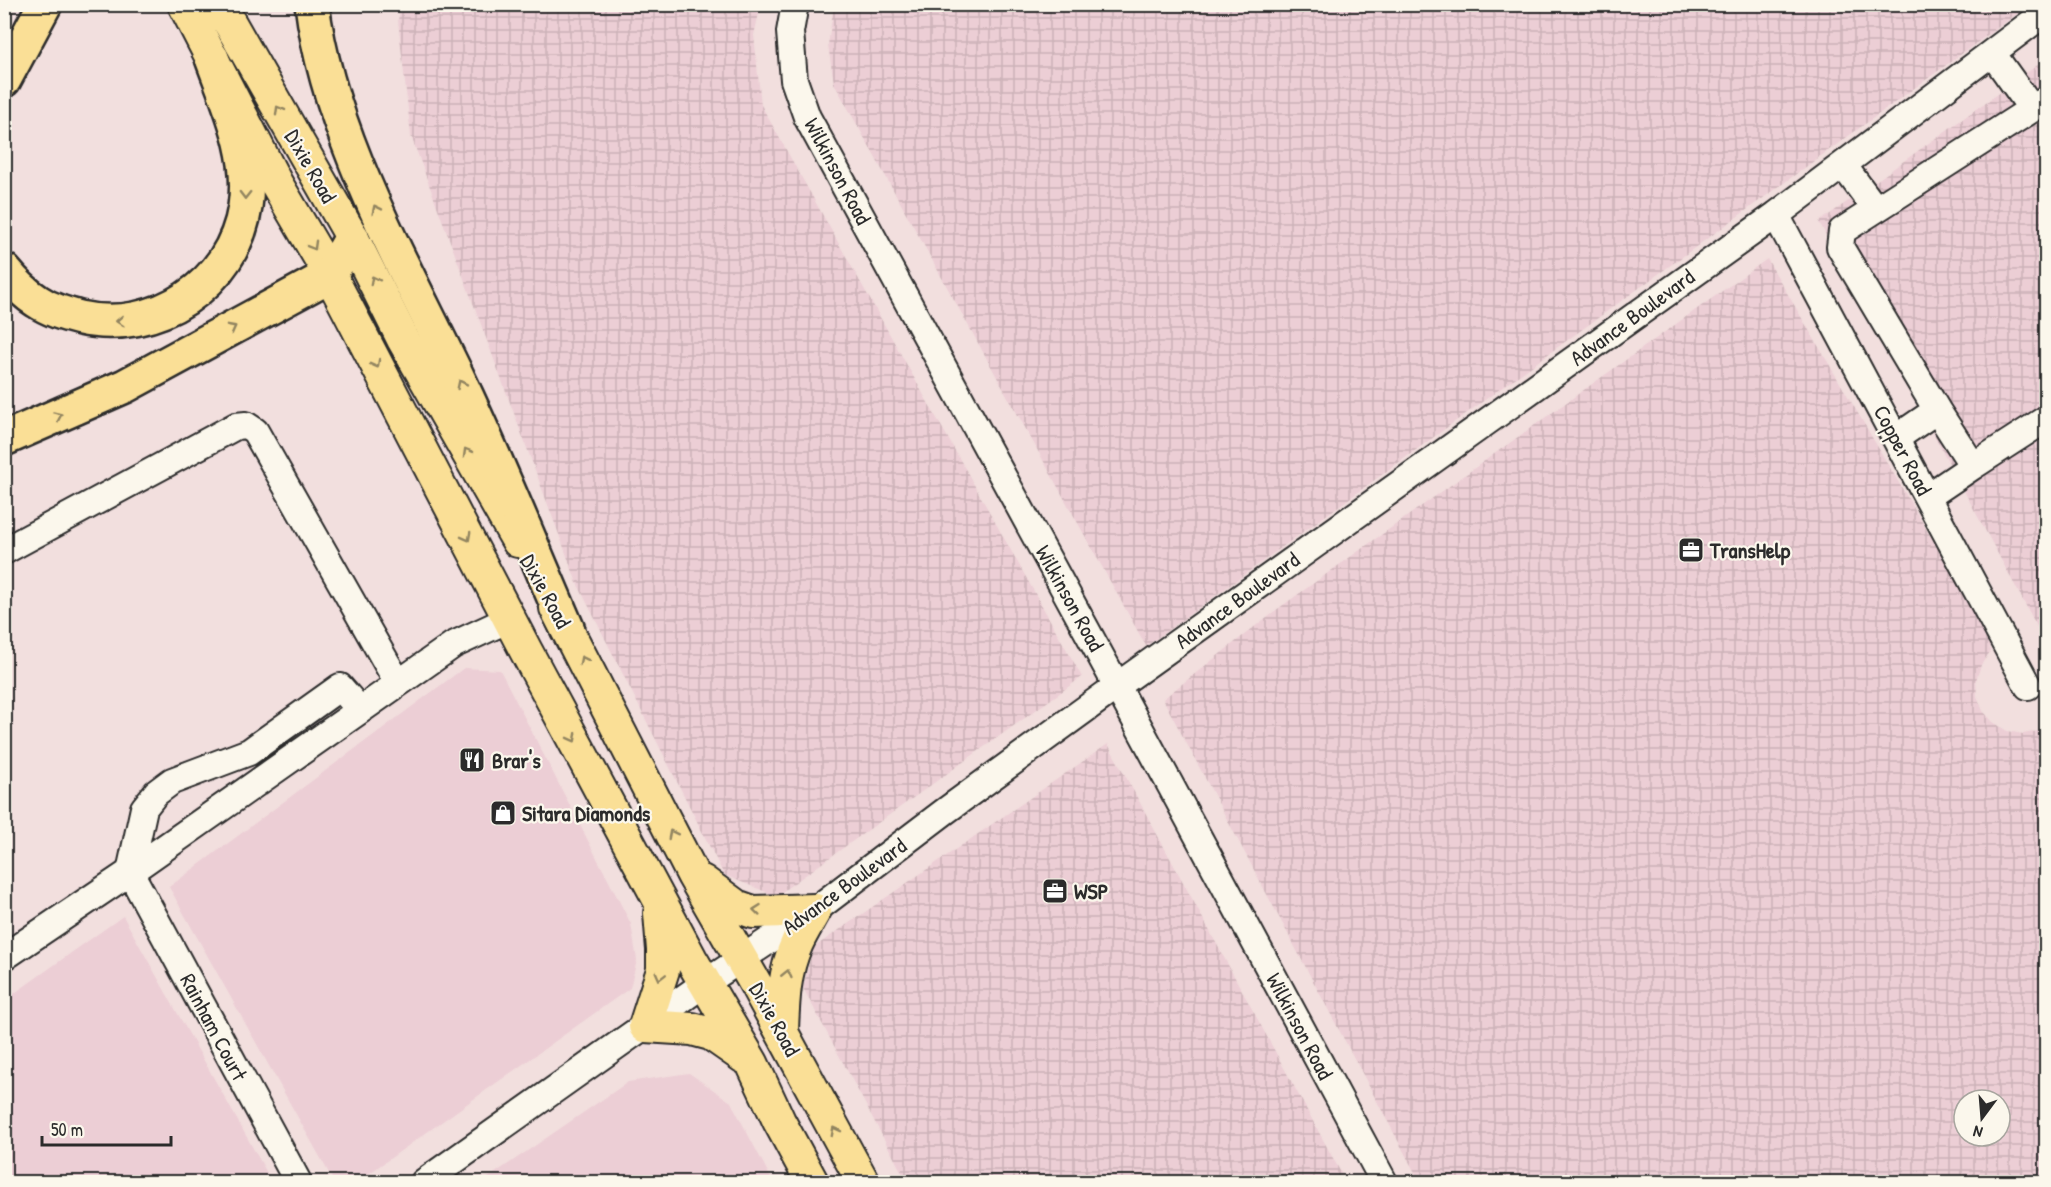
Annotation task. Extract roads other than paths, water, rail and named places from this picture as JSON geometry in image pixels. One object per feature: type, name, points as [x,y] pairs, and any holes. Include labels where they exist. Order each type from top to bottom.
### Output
[{"type":"highway","points":[[4,80],[45,4]]},
{"type":"highway","points":[[312,4],[315,32],[339,115],[370,196],[477,418],[568,630]]},
{"type":"highway","points":[[4,270],[24,292],[38,302],[68,315],[99,321],[115,322],[155,314],[189,297],[206,283],[232,246],[245,207],[246,189],[240,133],[212,58]]},
{"type":"highway","points":[[4,439],[125,386],[330,275],[352,237]]},
{"type":"main road","name":"Dixie Road","points":[[219,4],[352,237],[403,339],[568,630],[693,875],[782,1032],[863,1182]]},
{"type":"main road","name":"Dixie Road","points":[[190,16],[276,183],[330,275],[509,619],[705,983],[752,1063],[779,1121],[812,1182]]},
{"type":"main road","points":[[693,875],[736,906],[753,912],[815,910]]},
{"type":"main road","points":[[659,897],[663,970],[645,1026],[692,1029],[711,1034],[752,1063]]},
{"type":"main road","points":[[782,1032],[783,990],[788,968],[796,943],[815,910]]},
{"type":"street","name":"Wilkinson Road","points":[[795,4],[790,32],[794,80],[807,117],[1384,1182]]},
{"type":"street","name":"Advance Boulevard","points":[[424,1182],[705,983],[815,910],[944,812],[1117,686],[1776,215],[2046,12]]},
{"type":"street","points":[[1973,466],[1840,247],[1842,231],[2039,105],[1992,53]]},
{"type":"street","points":[[1843,165],[1875,208]]},
{"type":"street","name":"Copper Road","points":[[1776,215],[2028,686]]},
{"type":"street","points":[[1896,438],[1937,410]]},
{"type":"street","points":[[1928,497],[2046,418]]},
{"type":"street","points":[[4,551],[236,426],[246,425],[255,431],[398,683]]},
{"type":"street","points":[[4,957],[130,872],[453,645],[509,619]]},
{"type":"street","points":[[130,872],[144,808],[156,793],[172,781],[249,752],[340,687],[360,710]]},
{"type":"street","name":"Rainham Court","points":[[130,872],[298,1182]]},
{"type":"place","name":"TransHelp","points":[[1691,550]]},
{"type":"place","name":"Brar's","points":[[472,760]]},
{"type":"place","name":"Sitara Diamonds","points":[[503,813]]},
{"type":"place","name":"WSP","points":[[1055,891]]}]
